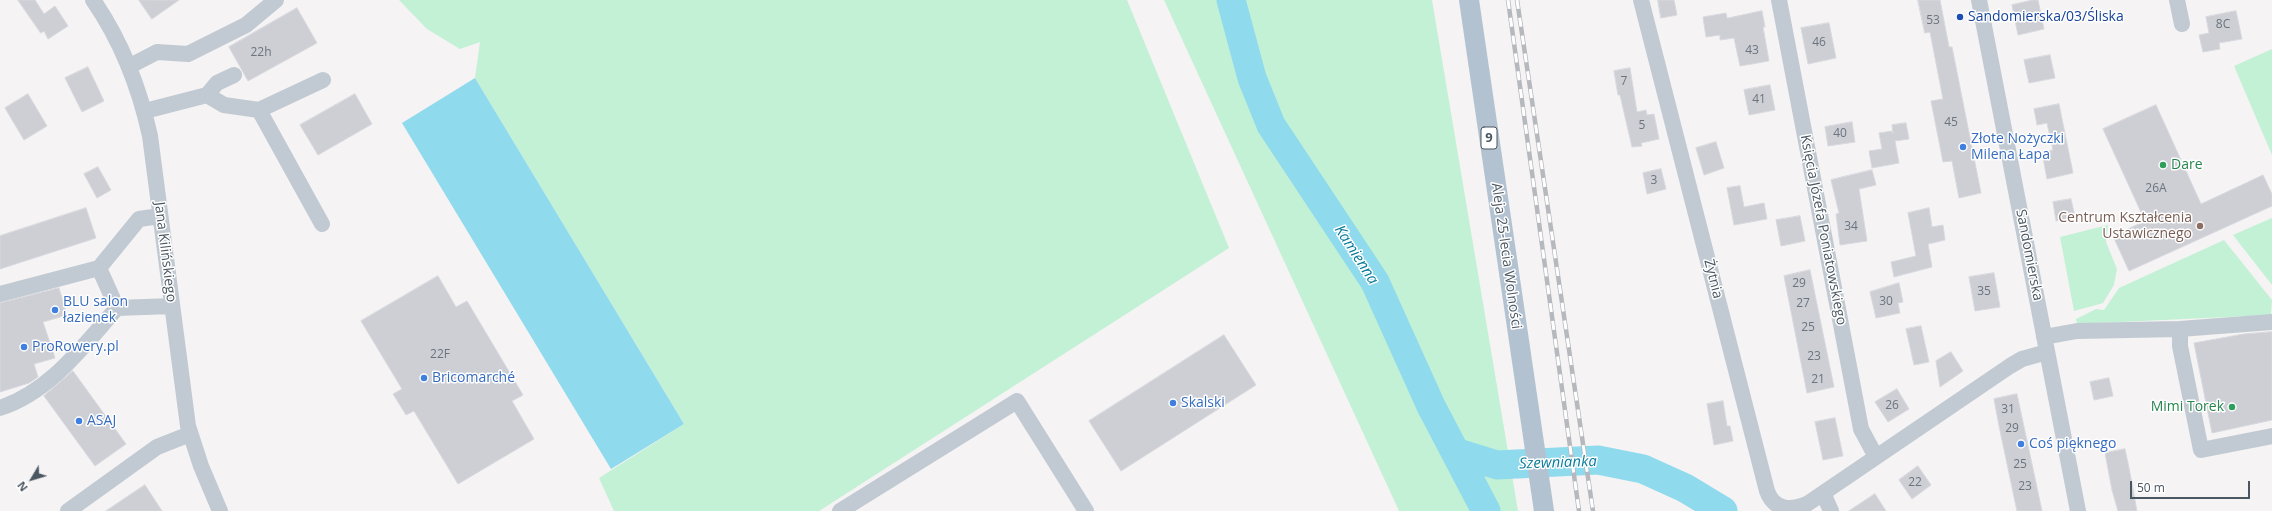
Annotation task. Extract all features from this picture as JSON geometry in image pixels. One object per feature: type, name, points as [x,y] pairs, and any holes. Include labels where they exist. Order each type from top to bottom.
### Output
[{"type":"main road","name":"Aleja 25-lecia Wolności","points":[[1469,0],[1544,511]]},
{"type":"street","name":"Jana Kilińskiego","points":[[93,0],[108,22],[130,66],[145,111],[150,136],[190,434],[208,485],[220,511]]},
{"type":"street","points":[[130,66],[157,52],[188,54],[246,26],[276,0]]},
{"type":"street","name":"Żytnia","points":[[1641,0],[1767,491],[1778,507],[1788,510],[1803,506],[1823,493]]},
{"type":"street","name":"Księcia Józefa Poniatowskiego","points":[[1779,0],[1861,429],[1876,457]]},
{"type":"street","name":"Sandomierska","points":[[1979,0],[2078,511]]},
{"type":"street","points":[[2176,0],[2182,24]]},
{"type":"street","points":[[145,111],[207,95],[217,83],[234,75]]},
{"type":"street","points":[[207,95],[224,105],[259,110],[324,80]]},
{"type":"street","points":[[259,110],[322,224]]},
{"type":"street","points":[[0,294],[99,268],[139,219],[160,216]]},
{"type":"street","points":[[99,268],[117,308]]},
{"type":"street","points":[[0,408],[14,404],[59,374],[117,308],[172,306]]},
{"type":"street","points":[[1831,511],[1823,493],[2010,366],[2046,345],[2077,331],[2180,329],[2272,322]]},
{"type":"street","points":[[2180,329],[2180,346],[2201,450],[2272,436]]},
{"type":"street","points":[[840,511],[1017,401],[1086,511]]},
{"type":"street","points":[[68,511],[158,447],[190,434]]},
{"type":"green space","points":[[399,0],[1127,0],[1229,248],[819,511],[614,511],[599,478],[684,424],[475,78],[480,42],[460,49],[427,29]]},
{"type":"green space","points":[[1164,0],[1432,0],[1518,511],[1399,511]]},
{"type":"green space","points":[[2272,49],[2272,155],[2234,66]]},
{"type":"green space","points":[[2272,218],[2272,285],[2233,235]]},
{"type":"green space","points":[[2108,225],[2106,242],[2117,269],[2114,285],[2103,303],[2074,311],[2060,237]]},
{"type":"green space","points":[[2224,240],[2272,300],[2271,315],[2077,324],[2076,319],[2096,309],[2104,310],[2119,288]]},
{"type":"water","points":[[475,78],[684,424],[611,469],[402,123]]},
{"type":"building","points":[[18,0],[35,0],[44,14],[55,6],[68,26],[48,39],[44,31],[41,33]]},
{"type":"building","points":[[139,0],[179,0],[152,19]]},
{"type":"building","points":[[1658,0],[1674,0],[1677,15],[1661,18]]},
{"type":"building","points":[[1918,0],[1940,0],[1949,47],[1952,47],[1981,193],[1959,198],[1952,161],[1943,162],[1931,101],[1943,99],[1930,32],[1925,33]]},
{"type":"building","points":[[2038,0],[2044,29],[2018,35],[2012,5]]},
{"type":"building","points":[[297,8],[317,43],[248,81],[229,47]]},
{"type":"building","points":[[1762,11],[1765,27],[1763,27],[1769,61],[1740,66],[1734,38],[1720,40],[1720,35],[1706,37],[1703,17],[1726,13],[1727,18]]},
{"type":"building","points":[[2236,11],[2242,39],[2219,43],[2220,49],[2203,52],[2199,35],[2209,33],[2206,17]]},
{"type":"building","points":[[1829,23],[1836,58],[1808,64],[1801,28]]},
{"type":"building","points":[[2050,55],[2055,78],[2029,83],[2024,60]]},
{"type":"building","points":[[88,67],[104,101],[82,112],[65,78]]},
{"type":"building","points":[[1630,68],[1637,112],[1646,110],[1647,115],[1654,114],[1659,139],[1641,143],[1642,146],[1632,147],[1620,95],[1618,95],[1614,71]]},
{"type":"building","points":[[1770,85],[1775,110],[1749,115],[1744,90]]},
{"type":"building","points":[[28,94],[47,126],[24,140],[5,108]]},
{"type":"building","points":[[355,94],[372,124],[318,155],[300,125]]},
{"type":"building","points":[[2059,104],[2073,173],[2047,179],[2042,152],[2053,150],[2047,123],[2037,125],[2034,109]]},
{"type":"building","name":"Centrum Kształcenia Ustawicznego","points":[[2156,105],[2201,204],[2263,175],[2272,194],[2272,206],[2129,271],[2113,236],[2145,221],[2103,129]]},
{"type":"building","points":[[1852,122],[1855,142],[1828,146],[1825,127]]},
{"type":"building","points":[[1906,123],[1909,139],[1895,141],[1899,163],[1872,168],[1869,151],[1882,149],[1879,133],[1893,131],[1892,125]]},
{"type":"building","points":[[1716,142],[1724,168],[1704,175],[1696,148]]},
{"type":"building","points":[[98,167],[111,190],[97,198],[84,174]]},
{"type":"building","points":[[1661,169],[1666,189],[1647,194],[1643,173]]},
{"type":"building","points":[[1872,170],[1876,185],[1859,189],[1867,241],[1840,245],[1836,214],[1839,213],[1831,180]]},
{"type":"building","points":[[1740,186],[1744,207],[1764,203],[1767,219],[1734,225],[1727,188]]},
{"type":"building","points":[[2071,199],[2075,217],[2056,221],[2053,202]]},
{"type":"building","points":[[86,208],[96,238],[0,269],[0,236]]},
{"type":"building","points":[[1929,208],[1932,227],[1943,225],[1945,240],[1928,244],[1932,267],[1894,277],[1891,262],[1916,256],[1908,213]]},
{"type":"building","points":[[1800,216],[1805,241],[1781,246],[1776,220]]},
{"type":"building","points":[[1810,270],[1834,387],[1807,393],[1784,276]]},
{"type":"building","points":[[1994,273],[2000,307],[1975,311],[1969,277]]},
{"type":"building","points":[[438,276],[456,307],[467,301],[523,395],[512,401],[534,439],[458,484],[414,411],[406,415],[393,394],[402,389],[361,321]]},
{"type":"building","points":[[1899,283],[1903,302],[1898,303],[1900,313],[1876,318],[1870,292]]},
{"type":"building","points":[[59,288],[67,315],[43,322],[55,358],[34,364],[38,377],[29,383],[0,392],[0,303]]},
{"type":"building","points":[[1921,326],[1929,362],[1914,365],[1906,329]]},
{"type":"building","points":[[2272,332],[2272,420],[2212,433],[2194,343],[2244,334]]},
{"type":"building","name":"Skalski","points":[[1224,335],[1256,385],[1121,471],[1089,421]]},
{"type":"building","points":[[1951,352],[1963,371],[1940,387],[1936,361]]},
{"type":"building","points":[[73,371],[126,444],[95,466],[44,396]]},
{"type":"building","points":[[2109,378],[2113,396],[2094,400],[2090,382]]},
{"type":"building","points":[[1897,389],[1909,409],[1888,422],[1875,402]]},
{"type":"building","points":[[2017,394],[2042,511],[2017,511],[1994,399]]},
{"type":"building","points":[[1723,401],[1727,426],[1730,426],[1733,441],[1714,445],[1707,404]]},
{"type":"building","points":[[1835,418],[1843,456],[1823,460],[1815,422]]},
{"type":"building","points":[[2125,449],[2137,511],[2118,511],[2112,490],[2105,453]]},
{"type":"building","points":[[1918,466],[1931,485],[1912,499],[1899,480]]},
{"type":"building","points":[[145,485],[162,511],[106,511]]},
{"type":"building","points":[[1875,494],[1886,511],[1849,511]]},
{"type":"waterway","name":"Kamienna","points":[[1231,0],[1252,78],[1271,125],[1375,282],[1431,406],[1486,511]]},
{"type":"waterway","name":"Szewnianka","points":[[1455,452],[1497,465],[1598,460],[1643,469],[1685,488],[1723,511]]},
{"type":"railway","points":[[1508,0],[1579,511]]},
{"type":"railway","points":[[1517,0],[1593,511]]},
{"type":"place","name":"Sandomierska/03/Śliska","points":[[1960,17]]},
{"type":"place","name":"Złote Nożyczki Milena Łapa","points":[[1963,147]]},
{"type":"place","name":"Dare","points":[[2163,165]]},
{"type":"place","name":"Centrum Kształcenia Ustawicznego","points":[[2200,226]]},
{"type":"place","name":"BLU salon łazienek","points":[[55,310]]},
{"type":"place","name":"ProRowery.pl","points":[[24,347]]},
{"type":"place","name":"Bricomarché","points":[[424,378]]},
{"type":"place","name":"Skalski","points":[[1173,403]]},
{"type":"place","name":"Mimi Torek","points":[[2232,407]]},
{"type":"place","name":"ASAJ","points":[[79,421]]},
{"type":"place","name":"Coś pięknego","points":[[2021,444]]}]
